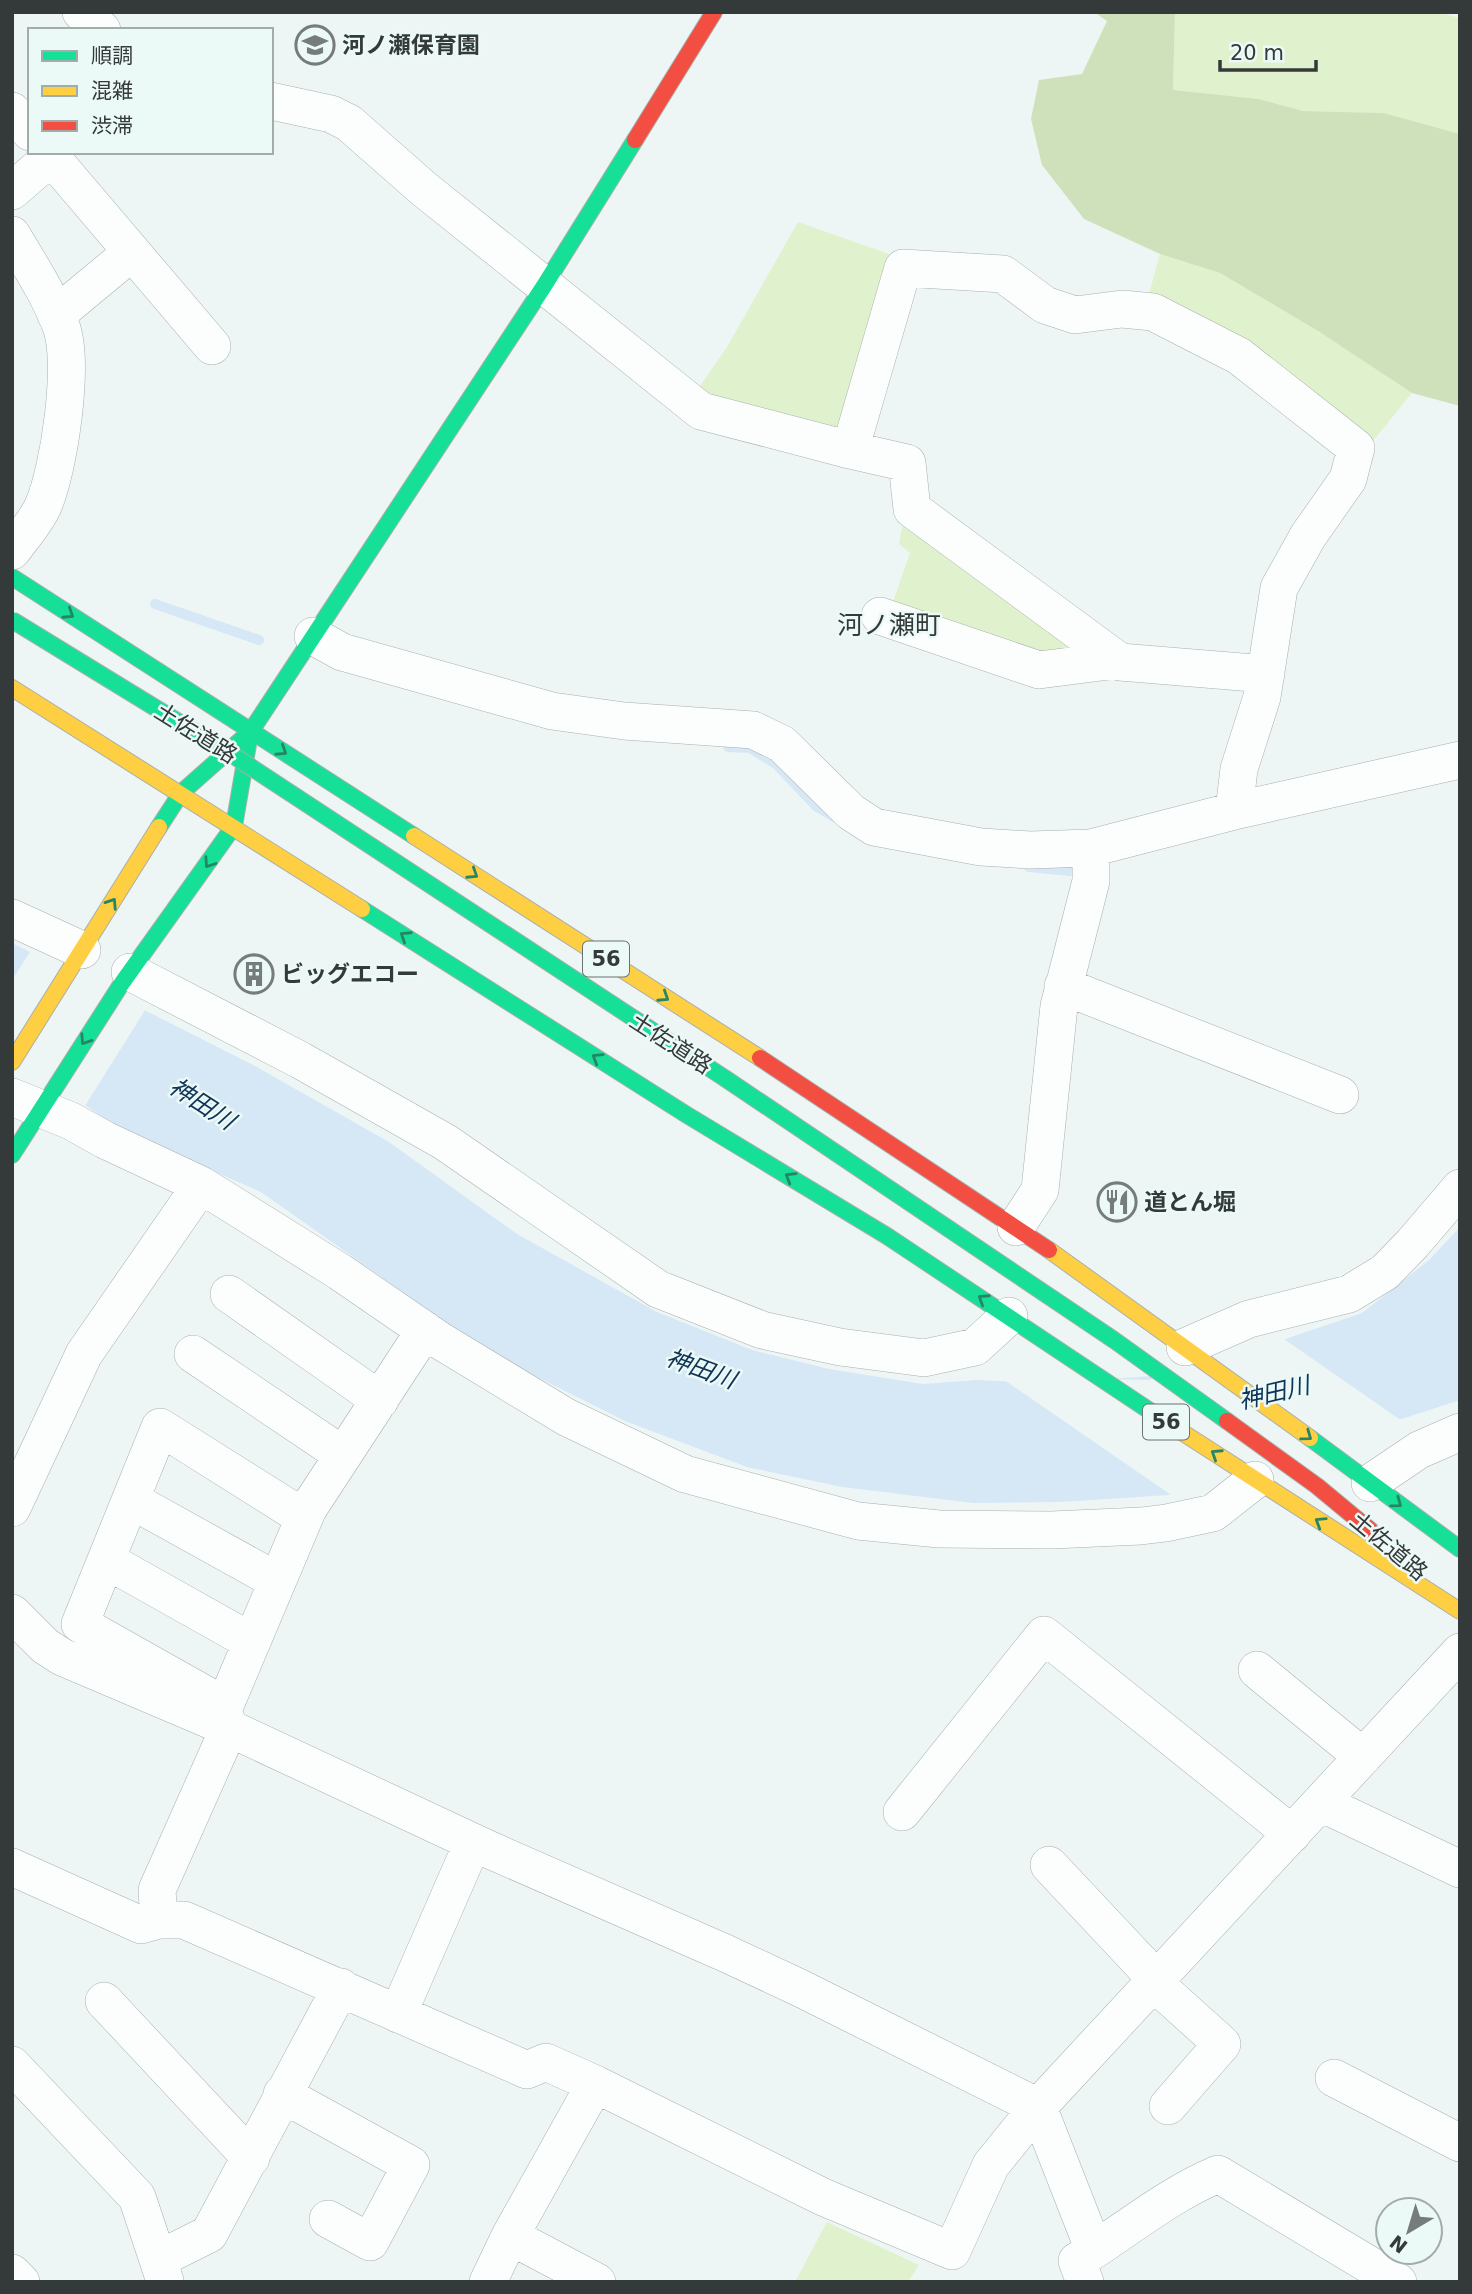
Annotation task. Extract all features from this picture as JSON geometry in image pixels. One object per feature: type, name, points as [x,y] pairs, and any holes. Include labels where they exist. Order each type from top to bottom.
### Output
[{"type":"main road","points":[[12,1062],[181,793],[251,731],[544,286],[714,12]]},
{"type":"main road","name":"56","points":[[12,577],[732,1040],[1016,1227],[1189,1350],[1363,1487],[1460,1549]]},
{"type":"main road","name":"土佐道路","points":[[12,621],[234,756],[726,1079],[1114,1340],[1317,1486],[1460,1609]]},
{"type":"main road","name":"56","points":[[12,688],[687,1115],[887,1236],[1264,1486],[1460,1609]]},
{"type":"main road","points":[[12,1155],[33,1102],[126,978],[234,826],[251,731]]},
{"type":"main road","name":"土佐道路","points":[[1317,1486],[1363,1487]]},
{"type":"main road","name":"土佐道路","points":[[1424,1541],[1460,1560]]},
{"type":"street","points":[[81,12],[100,28]]},
{"type":"street","points":[[273,101],[331,114],[349,123],[424,189],[701,411],[907,463],[912,509],[1116,660],[1266,674]]},
{"type":"street","points":[[12,111],[28,130]]},
{"type":"street","points":[[12,191],[38,154]]},
{"type":"street","points":[[49,154],[212,346]]},
{"type":"street","points":[[12,235],[56,315],[63,337],[67,380],[53,482],[42,510],[12,551]]},
{"type":"street","points":[[56,315],[132,252]]},
{"type":"street","points":[[850,450],[903,268],[1003,274],[1045,305],[1075,315],[1122,309],[1153,312],[1239,356],[1356,448],[1348,480],[1308,537],[1279,588],[1262,697],[1239,769],[1234,811]]},
{"type":"street","points":[[880,616],[1039,670],[1116,660]]},
{"type":"street","points":[[313,636],[342,652],[552,710],[624,721],[753,730],[782,744],[851,812],[874,827],[981,847],[1030,850],[1091,862],[1234,811],[1460,760]]},
{"type":"street","points":[[1016,1227],[1040,1190],[1059,1006],[1091,862]]},
{"type":"street","points":[[12,918],[79,956]]},
{"type":"street","points":[[126,978],[300,1060],[445,1142],[657,1289],[762,1329],[840,1347],[924,1358],[975,1347],[1009,1316]]},
{"type":"street","points":[[1063,986],[1340,1096]]},
{"type":"street","points":[[33,1102],[104,1140],[201,1185],[340,1272],[418,1342],[685,1474],[858,1521],[939,1529],[1052,1530],[1141,1526],[1213,1513],[1227,1502],[1264,1486]]},
{"type":"street","points":[[12,1508],[84,1354],[201,1185]]},
{"type":"street","points":[[1189,1350],[1249,1319],[1349,1294],[1385,1272],[1460,1188]]},
{"type":"street","points":[[229,1294],[380,1400]]},
{"type":"street","points":[[159,1920],[157,1890],[227,1717],[252,1642],[303,1517],[418,1342]]},
{"type":"street","points":[[193,1353],[344,1455]]},
{"type":"street","points":[[303,1517],[160,1427],[80,1624],[227,1717],[473,1842],[800,1988],[1038,2107],[1089,2266],[1150,2211],[1198,2182],[1218,2174],[1398,2282]]},
{"type":"street","points":[[1363,1487],[1419,1450],[1460,1432]]},
{"type":"street","points":[[131,1500],[277,1581]]},
{"type":"street","points":[[106,1560],[252,1642]]},
{"type":"street","points":[[12,1613],[45,1646],[62,1657],[227,1717]]},
{"type":"street","points":[[902,1812],[1044,1635],[1292,1834]]},
{"type":"street","points":[[12,1867],[141,1925],[159,1920],[184,1920],[527,2070],[546,2062],[823,2197],[952,2251],[991,2165],[1038,2107],[1460,1652]]},
{"type":"street","points":[[1257,1670],[1363,1757]]},
{"type":"street","points":[[1321,1803],[1460,1869]]},
{"type":"street","points":[[398,2014],[473,1842]]},
{"type":"street","points":[[1049,1864],[1155,1981],[1222,2044],[1168,2106]]},
{"type":"street","points":[[12,2064],[137,2197],[162,2270],[209,2234],[341,1987]]},
{"type":"street","points":[[104,2001],[251,2158]]},
{"type":"street","points":[[1334,2078],[1460,2143]]},
{"type":"street","points":[[488,2282],[510,2236],[595,2084]]},
{"type":"street","points":[[282,2094],[411,2165],[382,2248],[328,2219]]},
{"type":"street","points":[[510,2236],[597,2282]]},
{"type":"street","points":[[12,2273],[21,2282]]},
{"type":"green space","points":[[1094,12],[1175,12],[1173,90],[1259,99],[1303,111],[1384,113],[1460,134],[1460,406],[1412,393],[1318,331],[1220,273],[1160,254],[1084,219],[1042,165],[1031,119],[1039,80],[1082,74],[1107,21]]},
{"type":"green space","points":[[1175,12],[1438,12],[1460,18],[1460,134],[1384,113],[1303,111],[1259,99],[1173,90]]},
{"type":"green space","points":[[798,222],[889,254],[838,437],[711,406],[698,389],[727,347]]},
{"type":"green space","points":[[1160,254],[1220,273],[1318,331],[1412,393],[1373,441],[1318,396],[1147,301]]},
{"type":"green space","points":[[905,513],[1079,645],[1071,652],[1035,655],[890,610],[910,553],[899,544]]},
{"type":"green space","points":[[827,2222],[919,2265],[908,2282],[795,2282]]},
{"type":"water","name":"神田川","points":[[12,943],[255,1066],[389,1142],[517,1234],[657,1312],[752,1350],[829,1369],[923,1384],[976,1380],[1047,1383],[1183,1374],[1362,1313],[1429,1260],[1460,1227],[1460,1400],[1169,1495],[1060,1502],[973,1503],[842,1487],[747,1467],[625,1421],[489,1353],[261,1192],[123,1132],[88,1107],[12,1070]]},
{"type":"pier","points":[[32,949],[147,1007],[83,1109],[12,1074],[12,980]]},
{"type":"pier","points":[[1281,1337],[1402,1421],[1174,1497],[1000,1377],[1149,1380]]},
{"type":"waterway","points":[[155,604],[259,640]]},
{"type":"waterway","points":[[728,747],[750,748],[776,764],[817,807],[834,817]]},
{"type":"waterway","points":[[1029,867],[1070,871],[1083,867]]},
{"type":"traffic: fast","points":[[159,827],[181,793],[251,731],[544,286],[635,140]]},
{"type":"traffic: fast","points":[[12,577],[414,836]]},
{"type":"traffic: fast","points":[[12,620],[234,756],[726,1079]]},
{"type":"traffic: fast","points":[[12,1155],[122,983],[234,826],[250,733]]},
{"type":"traffic: fast","points":[[362,909],[687,1115],[887,1236],[1174,1427]]},
{"type":"traffic: fast","points":[[726,1079],[1114,1340],[1227,1421]]},
{"type":"traffic: fast","points":[[1310,1438],[1460,1549]]},
{"type":"traffic: slow","points":[[12,688],[362,909]]},
{"type":"traffic: slow","points":[[12,1062],[159,827]]},
{"type":"traffic: slow","points":[[414,836],[760,1058]]},
{"type":"traffic: slow","points":[[1049,1250],[1310,1438]]},
{"type":"traffic: slow","points":[[1174,1427],[1460,1611]]},
{"type":"traffic: jam","points":[[635,140],[714,12]]},
{"type":"traffic: jam","points":[[760,1058],[1049,1250]]},
{"type":"traffic: jam","points":[[1227,1421],[1317,1486],[1370,1530]]},
{"type":"place","name":"河ノ瀬保育園","points":[[315,45]]},
{"type":"place","name":"ビッグエコー","points":[[254,974]]},
{"type":"place","name":"道とん堀","points":[[1117,1202]]},
{"type":"district","name":"河ノ瀬町","points":[[889,625]]}]
